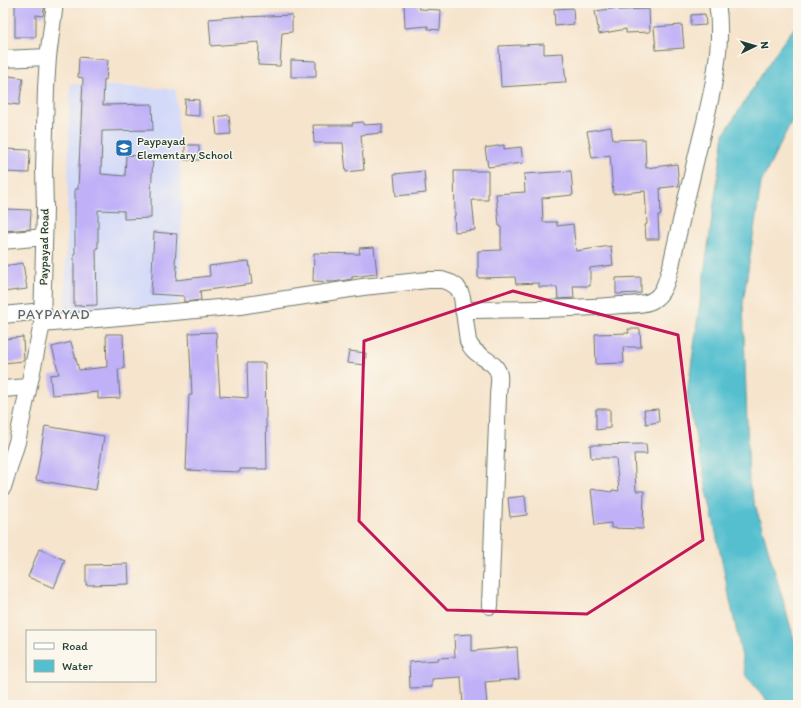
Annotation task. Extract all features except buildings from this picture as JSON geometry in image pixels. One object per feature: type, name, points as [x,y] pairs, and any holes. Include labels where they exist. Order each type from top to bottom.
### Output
[{"type":"street","name":"Paypayad Road","points":[[3,487],[7,463],[17,442],[42,318],[46,88],[54,3]]},
{"type":"street","points":[[463,310],[606,307],[646,303],[653,301],[658,296],[664,288],[671,266],[716,72],[719,44],[717,3]]},
{"type":"street","points":[[3,59],[48,57]]},
{"type":"street","points":[[3,241],[44,238]]},
{"type":"street","points":[[3,315],[42,318],[240,306],[363,287],[428,280],[442,280],[458,287],[462,297],[470,347],[495,366],[500,376],[490,606]]},
{"type":"street","points":[[3,389],[28,387]]},
{"type":"highlighted area","points":[[513,291],[678,335],[703,540],[587,614],[447,610],[359,521],[364,341]]},
{"type":"shaded area","name":"Paypayad Elementary School","points":[[70,84],[176,89],[182,208],[179,304],[65,315]]},
{"type":"water","points":[[798,23],[798,108],[761,183],[743,303],[749,483],[798,648],[798,705],[771,705],[746,676],[687,395],[724,134],[778,49]]},
{"type":"place","name":"Paypayad Elementary School","points":[[124,148]]},
{"type":"district","name":"PAYPAYAD","points":[[54,314]]}]
